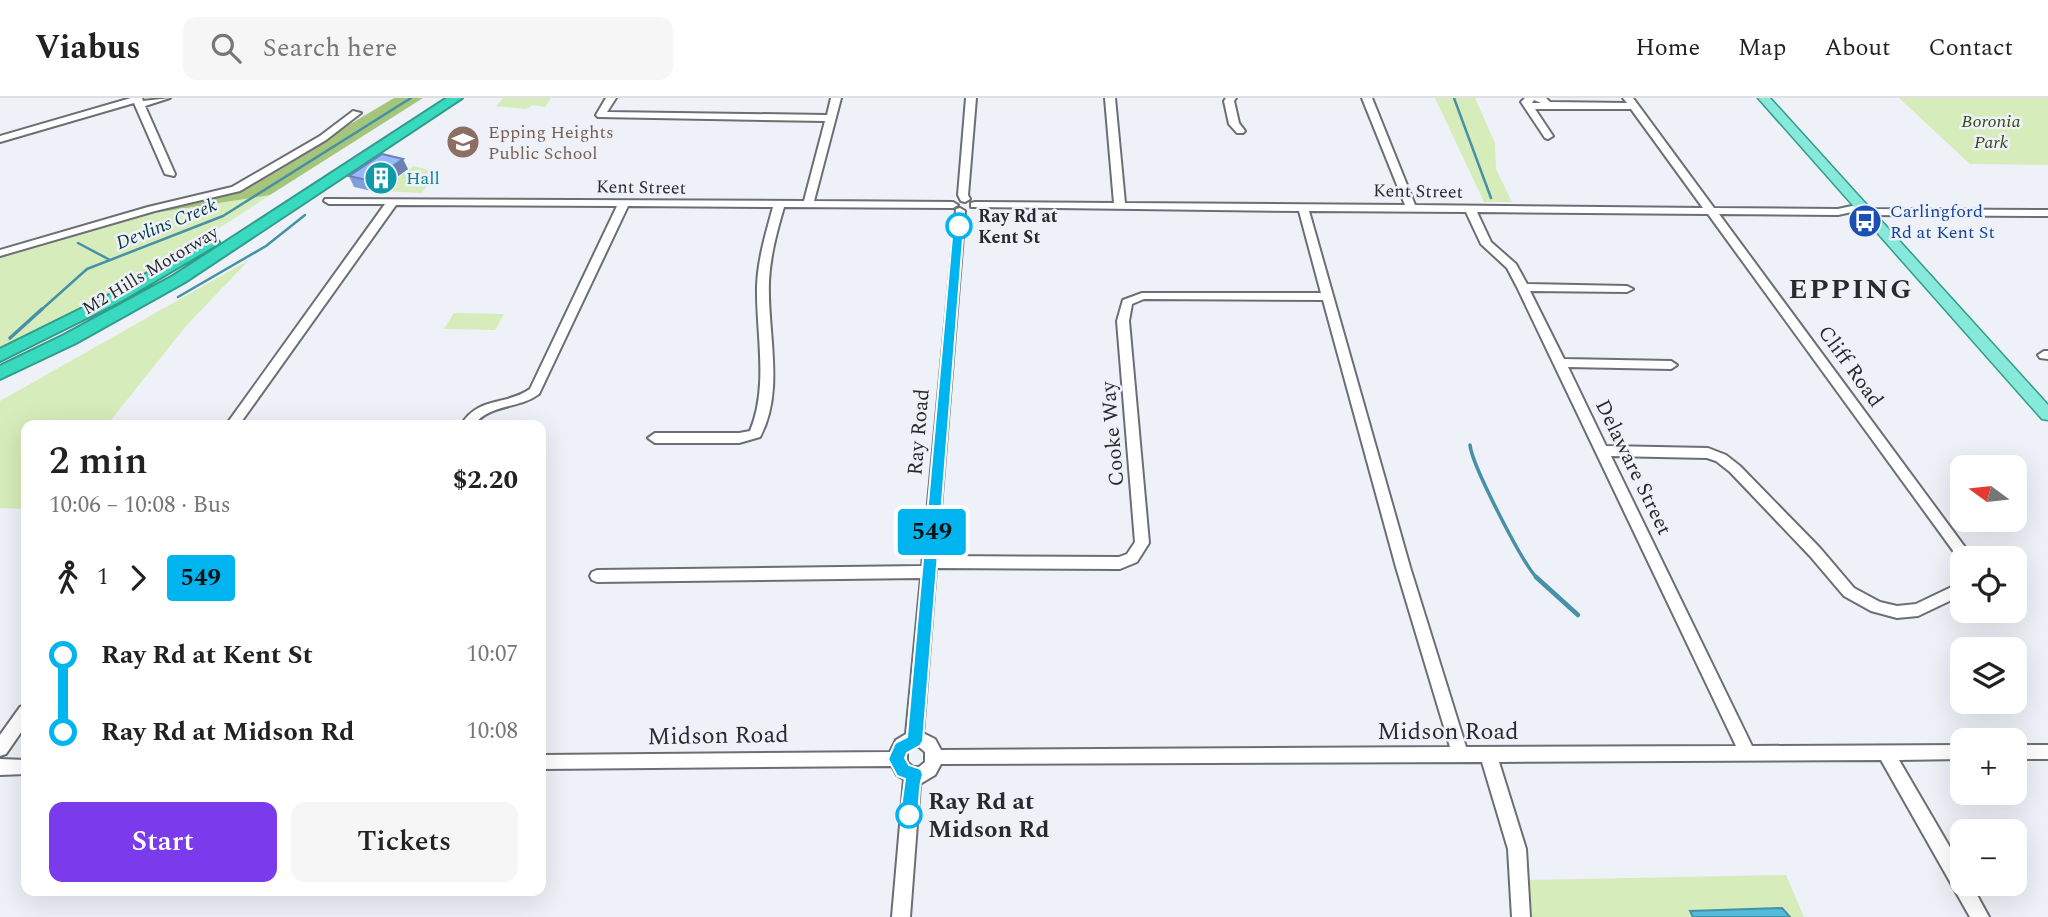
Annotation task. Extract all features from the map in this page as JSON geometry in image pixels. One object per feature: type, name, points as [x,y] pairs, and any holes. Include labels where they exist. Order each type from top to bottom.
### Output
[{"type":"highway","name":"M2 Hills Motorway","points":[[0,356],[80,317],[165,270],[434,98]]},
{"type":"highway","name":"M2 Hills Motorway","points":[[0,373],[178,279],[456,98]]},
{"type":"main road","points":[[1764,98],[2048,415]]},
{"type":"street","points":[[0,139],[139,100],[165,98]]},
{"type":"street","points":[[611,98],[601,116],[830,118]]},
{"type":"street","points":[[808,205],[836,98]]},
{"type":"street","name":"Ray Road","points":[[914,741],[971,98]]},
{"type":"street","points":[[1110,98],[1119,206]]},
{"type":"street","points":[[1231,98],[1228,101],[1231,115],[1240,131]]},
{"type":"street","points":[[1367,98],[1411,208]]},
{"type":"street","points":[[139,100],[170,174]]},
{"type":"street","points":[[1532,101],[1538,108],[1547,105],[1631,102]]},
{"type":"street","points":[[1532,101],[1548,136]]},
{"type":"street","name":"Cliff Road","points":[[1631,102],[1956,546]]},
{"type":"street","points":[[0,253],[152,209],[236,189],[323,138],[356,113]]},
{"type":"street","name":"Kent Street","points":[[329,201],[1838,212],[1863,209],[2048,213]]},
{"type":"street","points":[[236,420],[393,201]]},
{"type":"street","points":[[470,420],[482,409],[519,401],[535,391],[623,205]]},
{"type":"street","points":[[655,438],[739,438],[755,434],[759,428],[765,396],[764,272],[779,205]]},
{"type":"street","points":[[1303,207],[1326,297],[1460,754]]},
{"type":"street","name":"Delaware Street","points":[[1470,209],[1486,244],[1512,266],[1523,287],[1748,754]]},
{"type":"street","points":[[1523,287],[1627,289]]},
{"type":"street","name":"Cooke Way","points":[[929,567],[1120,563],[1132,558],[1142,543],[1124,321],[1127,302],[1142,296],[1326,297]]},
{"type":"street","points":[[1561,363],[1671,365]]},
{"type":"street","points":[[1603,451],[1708,453],[1721,458],[1735,469],[1815,552],[1849,592],[1876,607],[1897,612],[1918,610],[1950,594]]},
{"type":"street","points":[[597,576],[929,567]]},
{"type":"street","points":[[0,749],[21,719]]},
{"type":"street","points":[[914,741],[931,746],[935,757],[927,771],[915,775],[903,771],[896,759],[900,748],[914,741]]},
{"type":"street","name":"Midson Road","points":[[935,757],[1950,752]]},
{"type":"street","points":[[2027,752],[2048,752]]},
{"type":"street","points":[[1887,754],[1980,917]]},
{"type":"street","points":[[1488,755],[1517,849],[1521,917]]},
{"type":"street","name":"Midson Road","points":[[546,762],[896,759]]},
{"type":"street","points":[[0,767],[21,767]]},
{"type":"street","points":[[901,917],[911,784],[915,775]]},
{"type":"green space","points":[[394,98],[423,98],[270,195],[155,213],[236,192]]},
{"type":"green space","points":[[503,98],[551,98],[545,107],[533,105],[526,109],[496,106]]},
{"type":"green space","points":[[1435,98],[1475,98],[1495,143],[1496,169],[1512,202],[1484,202]]},
{"type":"green space","name":"Boronia Park","points":[[1899,98],[2048,98],[2048,165],[1970,164]]},
{"type":"green space","points":[[414,166],[436,172],[422,193],[379,191]]},
{"type":"green space","points":[[270,195],[138,277],[0,348],[0,255],[139,216]]},
{"type":"green space","points":[[249,260],[186,326],[111,420],[21,420],[21,509],[0,508],[0,401]]},
{"type":"green space","points":[[454,313],[504,314],[495,330],[444,329]]},
{"type":"green space","points":[[1786,875],[1804,917],[1532,917],[1529,880]]},
{"type":"water","points":[[1782,908],[1790,917],[1693,917],[1690,911]]},
{"type":"building","points":[[382,154],[403,159],[371,181],[349,176]]},
{"type":"waterway","name":"Devlins Creek","points":[[40,311],[87,269],[223,216],[411,98]]},
{"type":"waterway","points":[[1454,98],[1491,198]]},
{"type":"waterway","points":[[178,297],[266,246],[305,215]]},
{"type":"waterway","points":[[78,243],[110,260]]},
{"type":"waterway","name":"Devlins Creek","points":[[10,338],[42,309]]},
{"type":"waterway","points":[[1470,445],[1479,472],[1499,514],[1521,555],[1538,578]]},
{"type":"waterway","points":[[1538,578],[1578,615]]},
{"type":"bus line","name":"549","points":[[909,815],[911,784],[915,775],[903,771],[896,759],[900,748],[914,741],[959,226]]},
{"type":"place","name":"Epping Heights Public School","points":[[463,142]]},
{"type":"place","name":"Hall","points":[[381,178]]},
{"type":"place","name":"Carlingford Rd at Kent St","points":[[1865,221]]},
{"type":"place","name":"Ray Rd at Kent St","points":[[959,226]]},
{"type":"place","name":"Ray Rd at Midson Rd","points":[[909,815]]},
{"type":"district","name":"EPPING","points":[[1851,288]]}]
